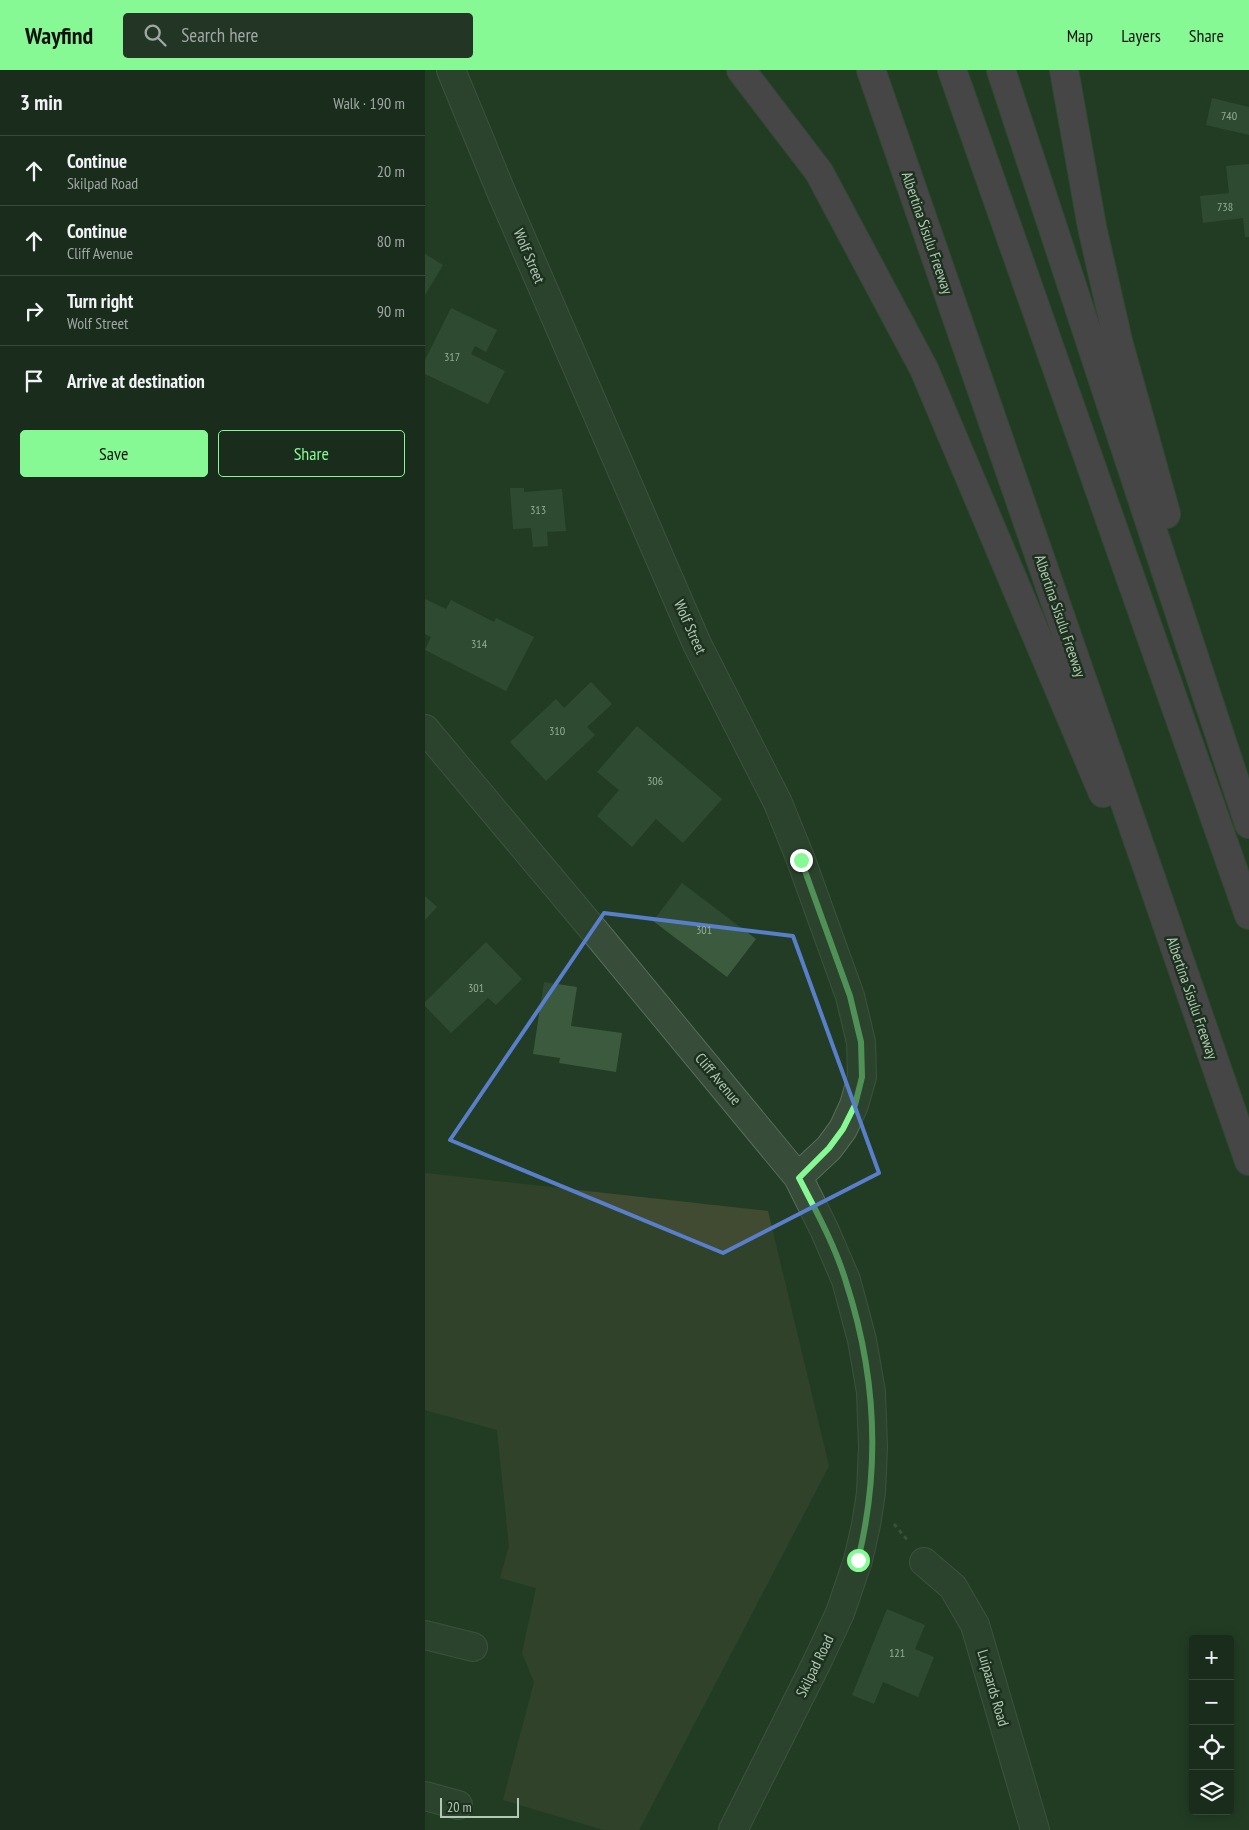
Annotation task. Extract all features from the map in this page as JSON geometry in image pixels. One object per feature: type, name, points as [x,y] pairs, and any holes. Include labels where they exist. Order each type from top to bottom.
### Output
[{"type":"highway","points":[[741,70],[819,172],[923,370],[1133,861],[1141,878],[1160,905]]},
{"type":"highway","name":"Albertina Sisulu Freeway","points":[[871,70],[1249,1161]]},
{"type":"highway","points":[[952,70],[1249,915]]},
{"type":"highway","points":[[1001,70],[1249,824]]},
{"type":"highway","points":[[1064,70],[1091,227],[1118,341],[1173,539],[1235,743],[1249,803]]},
{"type":"street","name":"Wolf Street","points":[[451,70],[500,189],[697,644],[778,803],[801,860],[850,996],[861,1042],[862,1077],[855,1105],[843,1129],[829,1148],[799,1178]]},
{"type":"street","name":"Cliff Avenue","points":[[425,730],[615,955],[799,1178],[824,1228],[846,1280],[862,1340],[871,1402],[873,1447],[871,1493]]},
{"type":"street","name":"Skilpad Road","points":[[733,1830],[840,1613],[858,1560],[871,1493]]},
{"type":"street","name":"Luipaards Road","points":[[924,1562],[953,1587],[975,1624],[1035,1830]]},
{"type":"street","points":[[425,1635],[473,1648]]},
{"type":"street","points":[[425,1796],[458,1805]]},
{"type":"path","points":[[871,1493],[924,1562]]},
{"type":"highlighted area","points":[[604,913],[793,936],[879,1173],[723,1253],[450,1140]]},
{"type":"green space","points":[[425,1173],[768,1211],[829,1466],[639,1830],[604,1830],[503,1800],[534,1682],[522,1653],[536,1588],[500,1578],[509,1546],[497,1430],[425,1410]]},
{"type":"building","points":[[1212,98],[1249,107],[1249,135],[1206,125]]},
{"type":"building","points":[[1249,164],[1249,237],[1245,237],[1243,218],[1203,223],[1200,196],[1229,193],[1226,166]]},
{"type":"building","points":[[425,254],[443,265],[425,295]]},
{"type":"building","points":[[451,308],[497,330],[486,352],[475,346],[471,354],[505,371],[488,404],[425,374],[425,360]]},
{"type":"building","points":[[510,488],[524,488],[524,492],[562,489],[566,531],[547,532],[548,546],[533,547],[531,528],[513,529]]},
{"type":"building","points":[[425,599],[446,609],[451,600],[494,622],[496,618],[534,637],[506,691],[425,650],[431,637],[425,634]]},
{"type":"building","points":[[591,682],[612,704],[587,727],[595,735],[546,781],[510,742],[556,699],[564,708]]},
{"type":"building","points":[[637,726],[722,799],[683,843],[656,819],[632,847],[597,816],[619,790],[597,772]]},
{"type":"building","points":[[682,883],[756,939],[727,977],[653,921]]},
{"type":"building","points":[[425,896],[437,907],[425,920]]},
{"type":"building","points":[[486,942],[522,979],[496,1005],[488,998],[451,1033],[425,1006],[425,1002]]},
{"type":"building","points":[[544,982],[577,987],[571,1026],[622,1033],[616,1072],[559,1063],[560,1058],[533,1054]]},
{"type":"building","points":[[887,1609],[925,1625],[915,1649],[934,1657],[918,1697],[883,1682],[874,1704],[852,1695]]},
{"type":"route","points":[[801,860],[850,996],[861,1042],[862,1077],[855,1105],[843,1129],[829,1148],[799,1178],[824,1228],[846,1280],[862,1340],[871,1392],[873,1447],[871,1493],[858,1560]]}]
